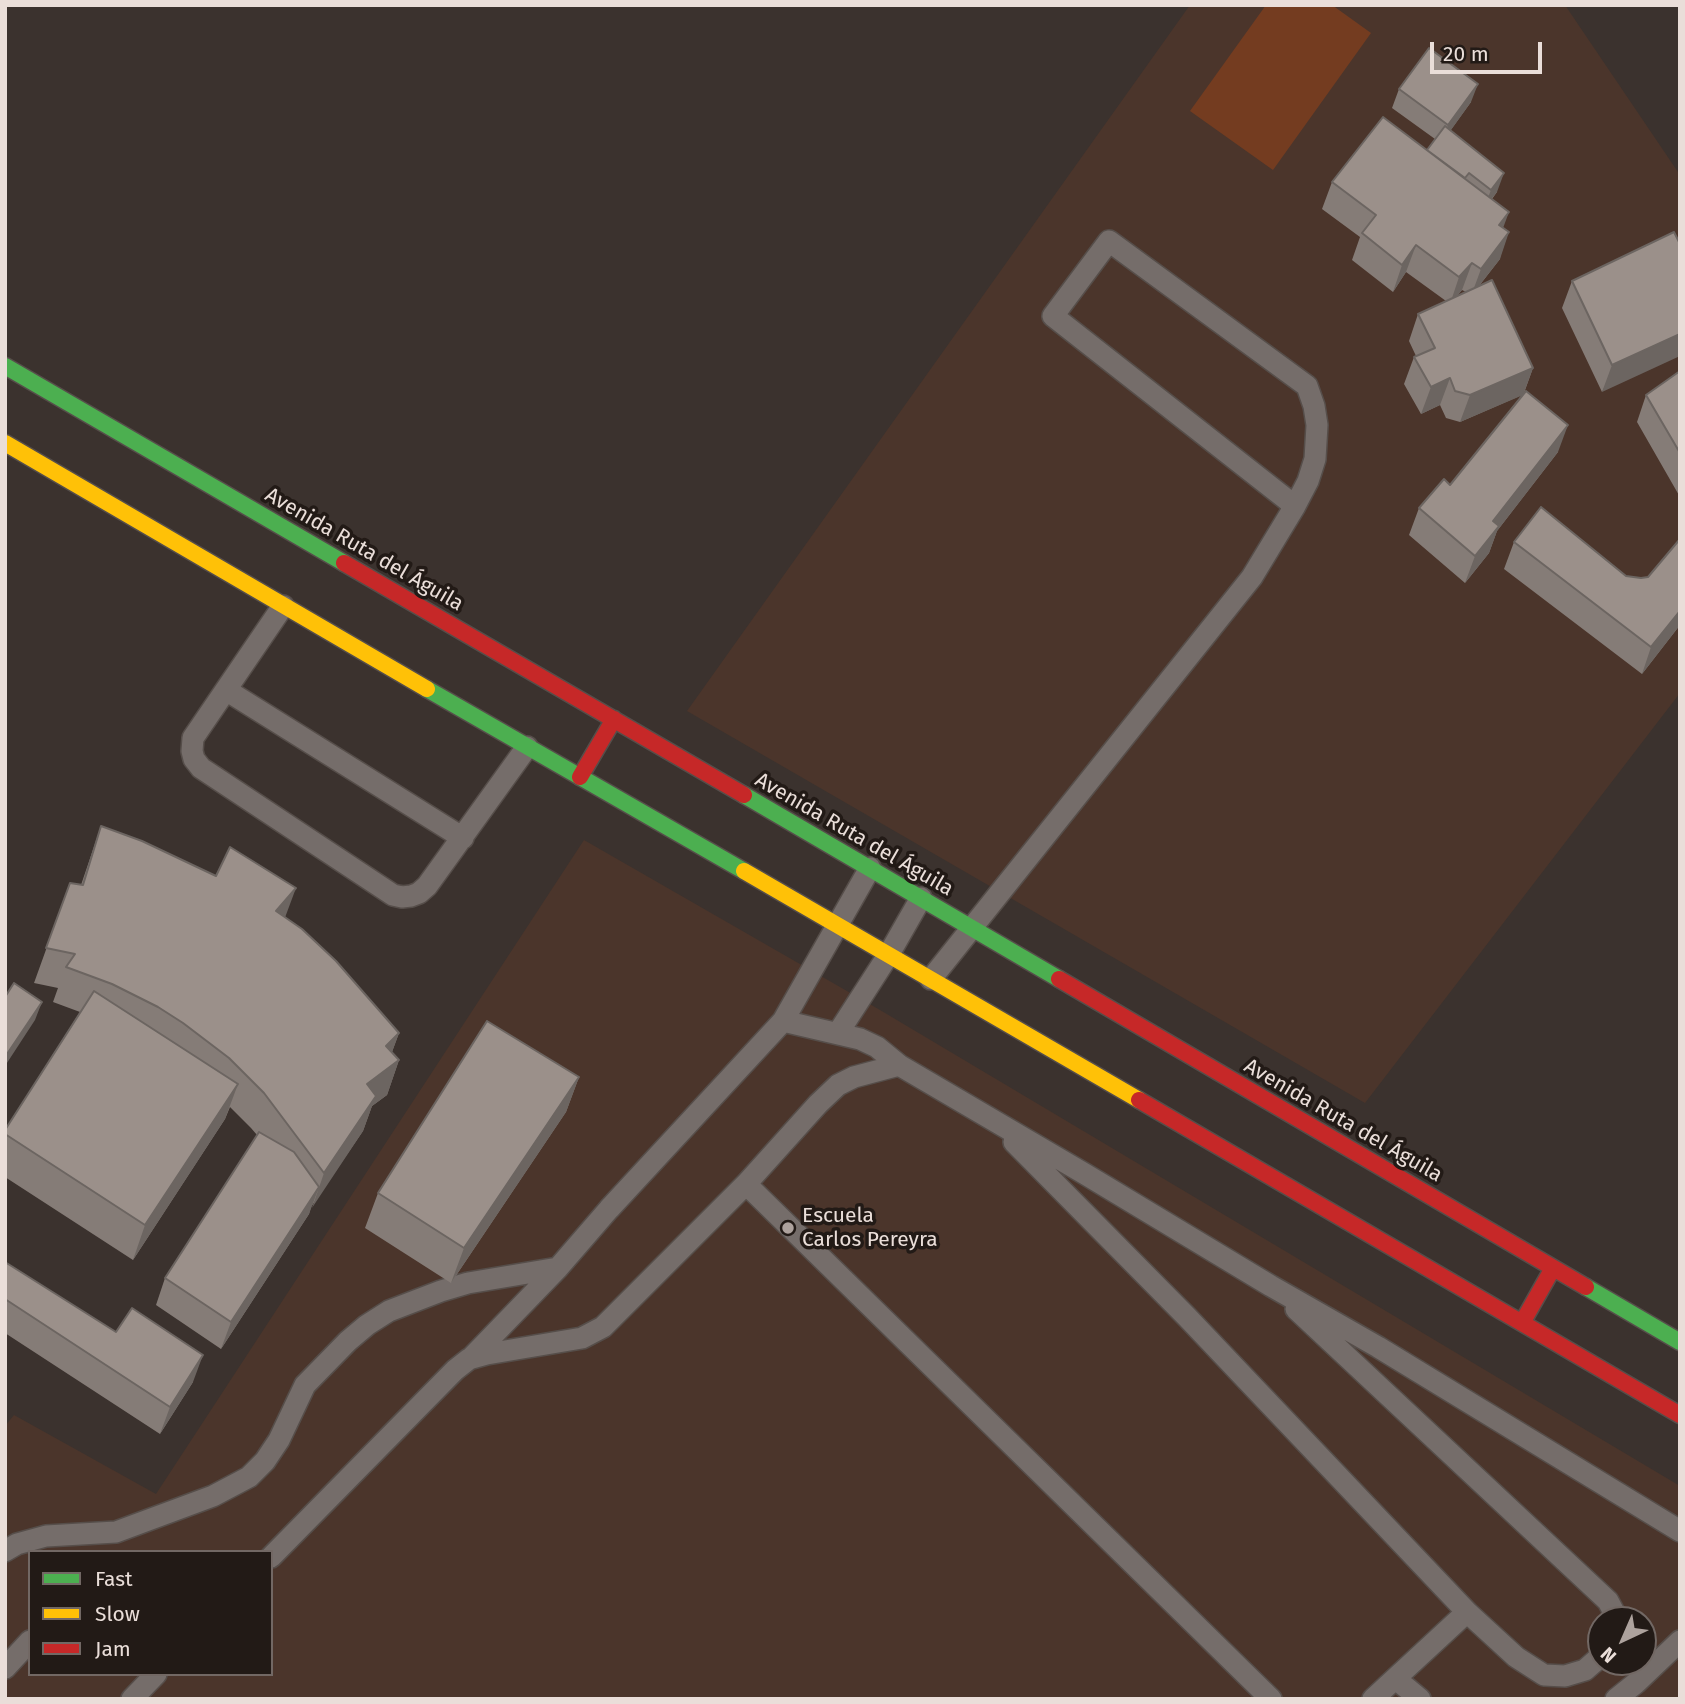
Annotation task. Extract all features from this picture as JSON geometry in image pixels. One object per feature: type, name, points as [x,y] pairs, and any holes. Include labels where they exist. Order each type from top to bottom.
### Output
[{"type":"street","name":"Avenida Ruta del Águila","points":[[5,366],[1680,1342]]},
{"type":"street","points":[[5,443],[1680,1415]]},
{"type":"street","points":[[580,777],[614,719]]},
{"type":"street","points":[[1522,1323],[1553,1268]]},
{"type":"lane","points":[[931,979],[1252,577],[1294,506],[1308,481],[1315,459],[1317,425],[1307,386],[1109,241],[1053,316],[1294,506]]},
{"type":"lane","points":[[283,606],[193,738],[194,759],[201,768],[393,895],[411,896],[427,886],[527,747]]},
{"type":"lane","points":[[226,690],[463,838]]},
{"type":"lane","points":[[273,1555],[558,1268],[783,1021],[870,868]]},
{"type":"lane","points":[[838,1032],[889,954],[920,898]]},
{"type":"lane","points":[[783,1021],[838,1032],[877,1047],[898,1065],[1378,1347],[1680,1531]]},
{"type":"lane","points":[[469,1359],[516,1348],[582,1338],[603,1327],[746,1184],[818,1104],[838,1086],[854,1077],[898,1065]]},
{"type":"lane","points":[[996,1123],[1171,1300],[1467,1612],[1516,1657],[1544,1675],[1565,1676],[1587,1668]]},
{"type":"lane","points":[[746,1184],[1271,1699]]},
{"type":"lane","points":[[5,1550],[46,1536],[116,1532],[213,1496],[248,1477],[265,1461],[279,1440],[305,1385],[367,1325],[389,1311],[441,1291],[468,1283],[558,1268]]},
{"type":"lane","points":[[1271,1286],[1611,1606]]},
{"type":"lane","points":[[102,1550],[116,1532]]},
{"type":"lane","points":[[1373,1699],[1467,1612]]},
{"type":"lane","points":[[1616,1699],[1680,1641]]},
{"type":"lane","points":[[5,1668],[28,1643]]},
{"type":"lane","points":[[132,1699],[154,1676]]},
{"type":"lane","points":[[1396,1679],[1420,1699]]},
{"type":"shaded area","points":[[1190,5],[1565,5],[1680,175],[1680,693],[1365,1103],[687,711]]},
{"type":"shaded area","points":[[1266,5],[1332,5],[1371,33],[1273,170],[1190,111]]},
{"type":"shaded area","name":"Escuela Carlos Pereyra","points":[[584,840],[880,1010],[1680,1486],[1680,1699],[5,1699],[5,1426],[14,1415],[156,1494]]},
{"type":"building","points":[[1429,48],[1478,84],[1448,125],[1399,89]]},
{"type":"building","points":[[1383,117],[1509,212],[1499,225],[1509,232],[1481,269],[1472,263],[1459,277],[1416,245],[1402,265],[1362,233],[1376,215],[1332,182]]},
{"type":"building","points":[[1445,126],[1504,173],[1491,190],[1469,173],[1465,178],[1427,150]]},
{"type":"building","points":[[1674,232],[1680,244],[1680,334],[1612,365],[1572,281]]},
{"type":"building","points":[[1492,280],[1533,368],[1470,395],[1455,391],[1450,378],[1431,387],[1414,357],[1435,348],[1418,314]]},
{"type":"building","points":[[1680,371],[1680,453],[1646,395]]},
{"type":"building","points":[[1526,391],[1568,425],[1493,521],[1499,526],[1475,556],[1419,508],[1444,479],[1450,485]]},
{"type":"building","points":[[1541,507],[1626,576],[1648,577],[1680,539],[1680,611],[1651,647],[1514,542]]},
{"type":"building","points":[[101,826],[142,841],[216,876],[230,847],[296,888],[276,911],[302,929],[336,961],[399,1033],[386,1046],[399,1060],[367,1084],[376,1096],[324,1173],[264,1093],[229,1058],[158,1007],[112,984],[66,967],[75,954],[46,948],[70,883],[83,885]]},
{"type":"building","points":[[14,983],[42,1002],[5,1057],[5,997]]},
{"type":"building","points":[[94,991],[238,1084],[145,1225],[5,1134],[5,1130]]},
{"type":"building","points":[[487,1021],[579,1077],[464,1248],[378,1193]]},
{"type":"building","points":[[259,1132],[294,1152],[319,1187],[231,1322],[165,1278]]},
{"type":"building","points":[[5,1262],[116,1332],[132,1308],[203,1355],[170,1407],[5,1299]]},
{"type":"traffic: fast","points":[[5,366],[344,563]]},
{"type":"traffic: fast","points":[[427,689],[744,871]]},
{"type":"traffic: fast","points":[[744,795],[1059,979]]},
{"type":"traffic: fast","points":[[1586,1287],[1680,1342]]},
{"type":"traffic: slow","points":[[5,443],[427,689]]},
{"type":"traffic: slow","points":[[744,871],[1139,1100]]},
{"type":"traffic: jam","points":[[344,563],[744,795]]},
{"type":"traffic: jam","points":[[580,777],[614,719]]},
{"type":"traffic: jam","points":[[1059,979],[1586,1287]]},
{"type":"traffic: jam","points":[[1139,1100],[1680,1415]]},
{"type":"traffic: jam","points":[[1522,1323],[1553,1268]]},
{"type":"place","name":"Escuela Carlos Pereyra","points":[[788,1228]]}]
